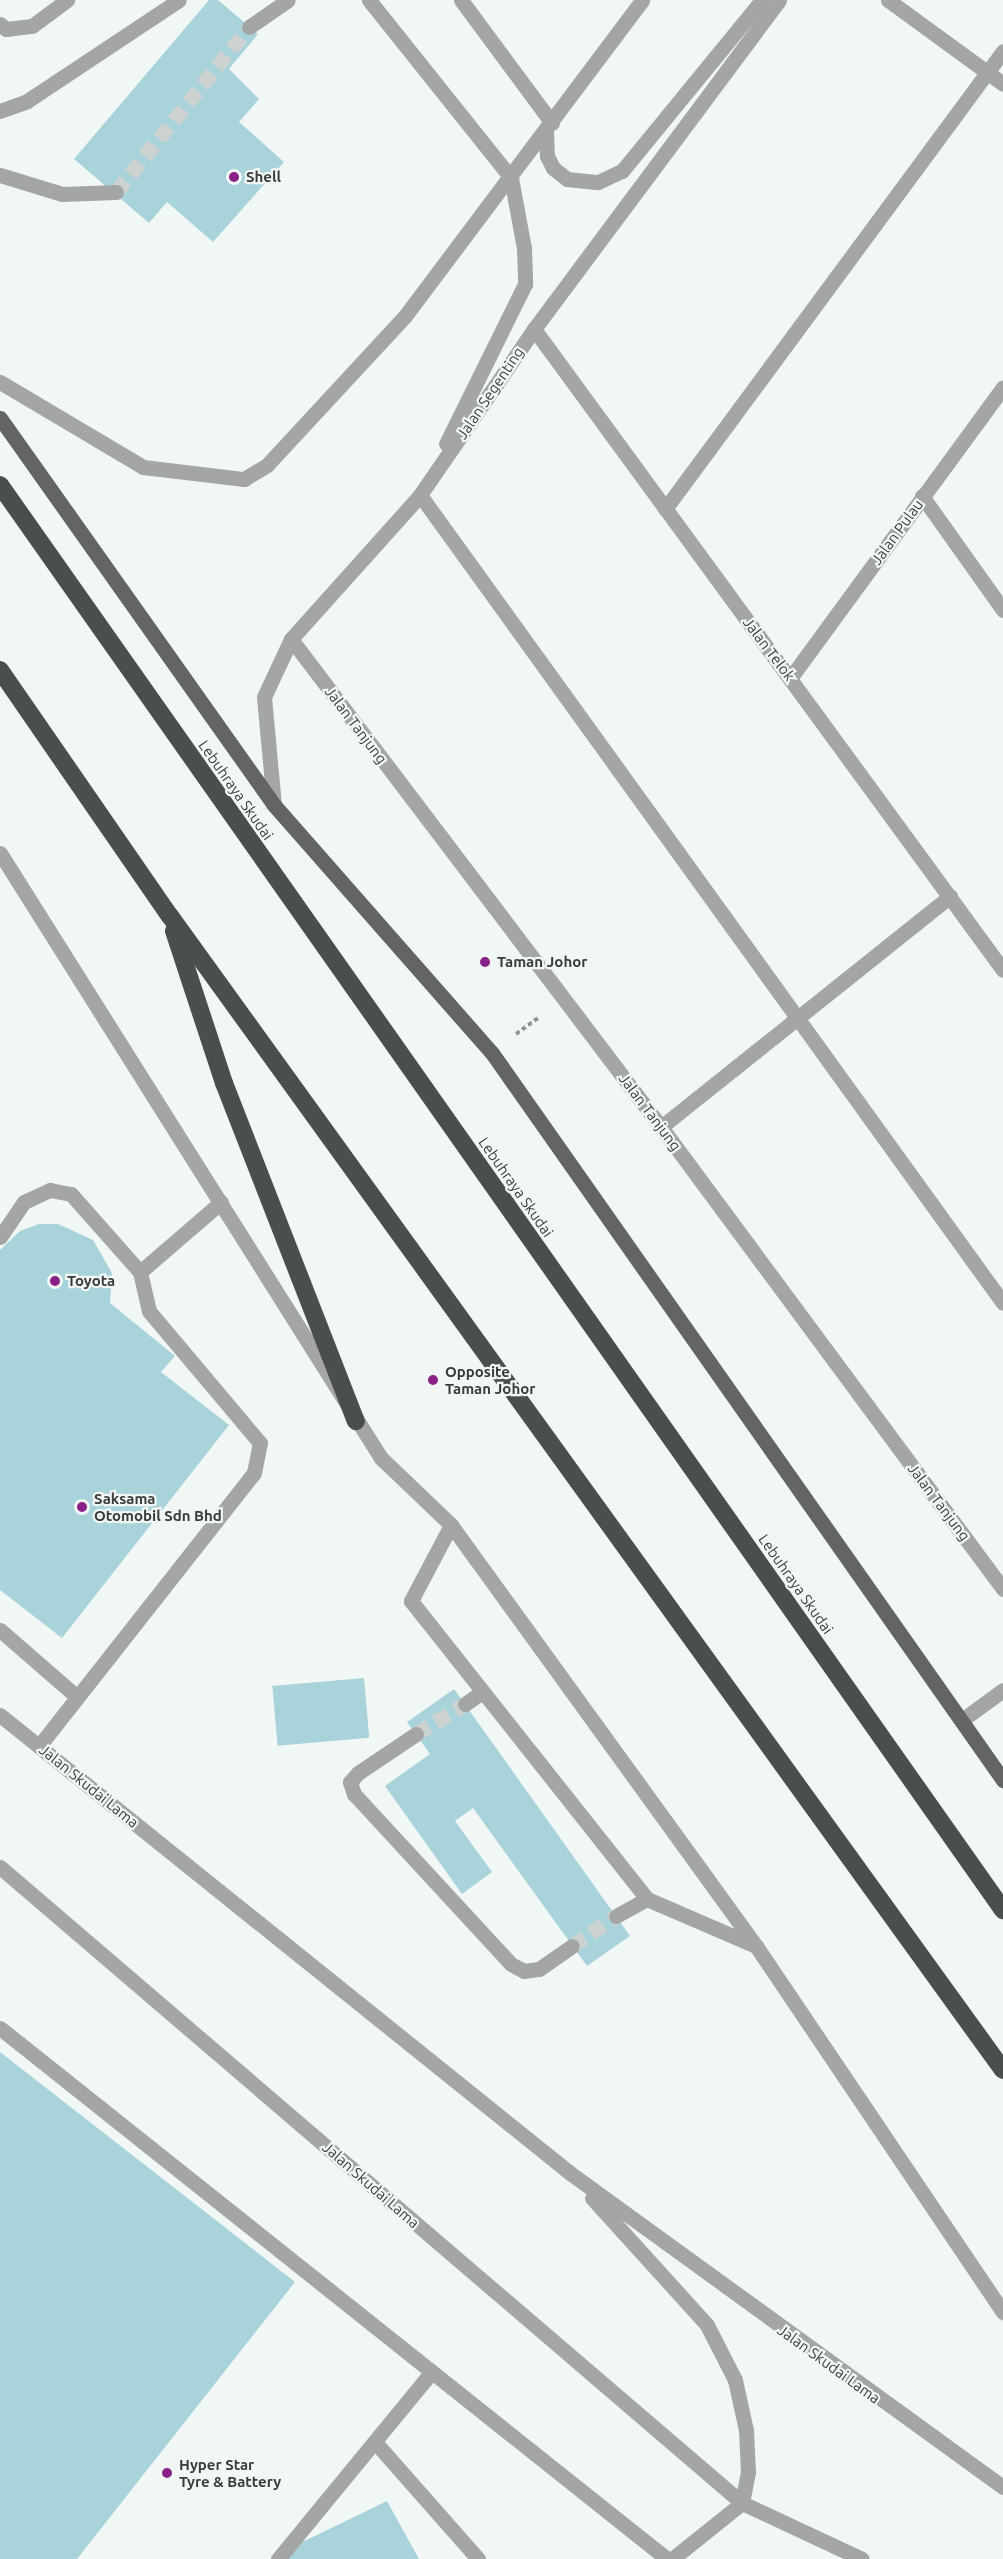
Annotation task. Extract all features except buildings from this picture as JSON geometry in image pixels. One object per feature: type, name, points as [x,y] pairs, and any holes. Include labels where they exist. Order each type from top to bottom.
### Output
[{"type":"highway","name":"Lebuhraya Skudai","points":[[0,485],[1003,1910]]},
{"type":"highway","points":[[0,670],[170,916],[1003,2070]]},
{"type":"highway","points":[[170,916],[224,1083],[356,1421]]},
{"type":"main road","points":[[0,418],[274,805],[492,1053],[1003,1780]]},
{"type":"street","points":[[0,24],[6,29],[32,26],[67,0]]},
{"type":"street","points":[[0,111],[27,101],[178,0]]},
{"type":"street","points":[[249,27],[288,0]]},
{"type":"street","points":[[369,0],[511,178],[524,248],[525,284],[420,495],[1003,1303]]},
{"type":"street","points":[[461,0],[549,127],[547,156],[553,168],[567,179],[598,182],[622,171],[762,0]]},
{"type":"street","points":[[0,382],[143,467],[244,479],[267,465],[405,316],[511,178],[642,0]]},
{"type":"street","name":"Jalan Segenting","points":[[274,805],[264,697],[291,639],[420,495],[534,329],[779,0]]},
{"type":"street","points":[[888,0],[1003,84]]},
{"type":"street","points":[[665,509],[1003,51]]},
{"type":"street","points":[[0,175],[62,194],[116,192]]},
{"type":"street","name":"Jalan Telok","points":[[534,329],[791,677],[1003,970]]},
{"type":"street","name":"Jalan Pulau","points":[[791,677],[1003,387]]},
{"type":"street","points":[[922,496],[1003,610]]},
{"type":"street","name":"Jalan Tanjung","points":[[291,639],[661,1127],[1003,1589]]},
{"type":"street","points":[[0,853],[381,1458],[451,1525],[756,1947],[1003,2312]]},
{"type":"street","points":[[661,1127],[950,896]]},
{"type":"street","points":[[0,1237],[24,1202],[50,1190],[71,1194],[140,1272],[149,1311],[260,1443],[254,1473],[39,1746]]},
{"type":"street","points":[[140,1272],[221,1202]]},
{"type":"street","points":[[451,1525],[411,1601],[647,1899],[756,1947]]},
{"type":"street","points":[[0,1630],[77,1697]]},
{"type":"street","points":[[963,1720],[1003,1690]]},
{"type":"street","points":[[465,1704],[482,1692]]},
{"type":"street","name":"Jalan Skudai Lama","points":[[0,1715],[570,2174],[1003,2487]]},
{"type":"street","points":[[416,1734],[358,1773],[350,1782],[354,1794],[511,1964],[524,1971],[539,1969],[572,1947]]},
{"type":"street","name":"Jalan Skudai Lama","points":[[0,1867],[742,2503],[862,2559]]},
{"type":"street","points":[[616,1916],[647,1899]]},
{"type":"street","points":[[0,2028],[667,2559]]},
{"type":"street","name":"Jalan Skudai Lama","points":[[570,2174],[707,2325],[735,2380],[746,2430],[748,2472],[742,2503]]},
{"type":"street","points":[[278,2559],[431,2373]]},
{"type":"street","points":[[375,2442],[478,2559]]},
{"type":"street","points":[[672,2559],[742,2503]]},
{"type":"path","points":[[492,1053],[563,998]]},
{"type":"tunnel","points":[[116,192],[249,27]]},
{"type":"tunnel","points":[[416,1734],[465,1704]]},
{"type":"tunnel","points":[[572,1946],[616,1916]]},
{"type":"place","name":"Shell","points":[[234,177]]},
{"type":"place","name":"Taman Johor","points":[[485,962]]},
{"type":"place","name":"Toyota","points":[[55,1281]]},
{"type":"place","name":"Opposite Taman Johor","points":[[433,1380]]},
{"type":"place","name":"Saksama Otomobil Sdn Bhd","points":[[82,1507]]},
{"type":"place","name":"Hyper Star Tyre & Battery","points":[[167,2473]]}]
